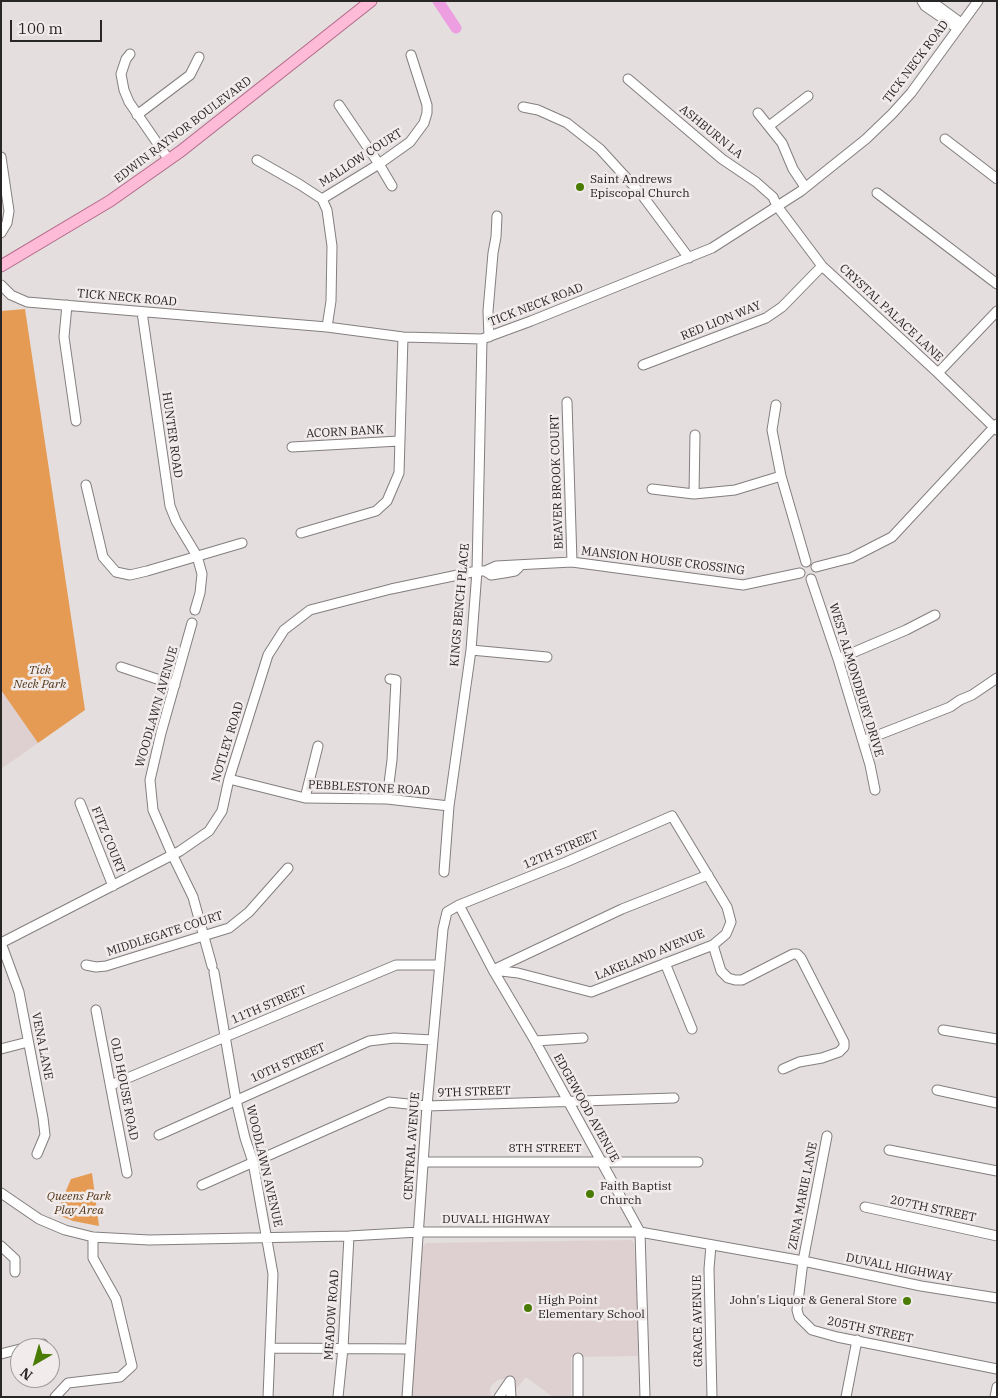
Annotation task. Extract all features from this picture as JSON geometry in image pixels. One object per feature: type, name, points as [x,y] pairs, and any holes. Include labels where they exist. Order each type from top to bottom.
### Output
[{"type":"main road","name":"EDWIN RAYNOR BOULEVARD","points":[[1,266],[110,201],[169,160],[371,1]]},
{"type":"street","points":[[922,1],[925,6],[959,26]]},
{"type":"street","points":[[931,1],[959,26]]},
{"type":"street","name":"TICK NECK ROAD","points":[[1,285],[11,296],[27,302],[327,327],[402,336],[486,338],[712,248],[805,187],[866,139],[892,114],[911,93],[978,1]]},
{"type":"street","points":[[130,54],[126,59],[121,74],[129,102],[169,160]]},
{"type":"street","name":"MALLOW COURT","points":[[322,199],[379,164],[414,138],[424,123],[427,105],[411,55]]},
{"type":"street","points":[[137,115],[190,74],[199,57]]},
{"type":"street","name":"ASHBURN LA","points":[[628,79],[722,160],[756,182],[773,197],[777,206]]},
{"type":"street","points":[[769,126],[808,96]]},
{"type":"street","points":[[339,104],[392,186]]},
{"type":"street","points":[[523,107],[538,110],[566,123],[600,149],[642,195],[688,258]]},
{"type":"street","points":[[758,113],[782,143],[793,169],[805,187]]},
{"type":"street","points":[[945,139],[997,179]]},
{"type":"street","points":[[1,157],[9,211],[7,223],[1,233]]},
{"type":"street","points":[[257,160],[322,199],[327,210],[332,246],[331,300],[327,327]]},
{"type":"street","points":[[877,193],[997,284]]},
{"type":"street","name":"CRYSTAL PALACE LANE","points":[[777,206],[822,266],[996,427]]},
{"type":"street","name":"KINGS BENCH PLACE","points":[[444,872],[448,806],[481,571],[486,338],[496,237],[496,216]]},
{"type":"street","name":"RED LION WAY","points":[[643,365],[766,318],[782,307],[822,266]]},
{"type":"street","points":[[67,305],[64,337],[76,421]]},
{"type":"street","points":[[938,373],[997,311]]},
{"type":"street","name":"HUNTER ROAD","points":[[142,312],[170,506],[176,521],[197,556]]},
{"type":"street","points":[[301,533],[376,511],[387,501],[399,473],[402,336]]},
{"type":"street","name":"BEAVER BROOK COURT","points":[[567,402],[572,562]]},
{"type":"street","points":[[776,405],[772,430],[781,476],[806,562]]},
{"type":"street","points":[[816,567],[851,558],[892,537],[996,427]]},
{"type":"street","points":[[694,494],[695,435]]},
{"type":"street","name":"ACORN BANK","points":[[292,447],[399,441]]},
{"type":"street","points":[[652,489],[694,494],[735,490],[781,476]]},
{"type":"street","points":[[86,484],[103,557],[116,572],[130,575],[242,543]]},
{"type":"street","points":[[195,610],[200,593],[202,574],[197,556]]},
{"type":"street","name":"MANSION HOUSE CROSSING","points":[[481,571],[491,575],[515,571],[521,565],[572,562],[743,585],[800,573]]},
{"type":"street","points":[[806,562],[816,567],[817,573],[811,579],[805,579],[800,573],[800,568],[806,562]]},
{"type":"street","name":"NOTLEY ROAD","points":[[1,943],[113,886],[172,854],[209,831],[222,811],[229,779],[268,655],[284,630],[310,610],[391,589],[481,571]]},
{"type":"street","name":"WEST ALMONDBURY DRIVE","points":[[811,579],[863,741],[875,790]]},
{"type":"street","points":[[838,659],[906,630],[935,615]]},
{"type":"street","name":"WOODLAWN AVENUE","points":[[192,623],[161,733],[150,780],[153,810],[193,897],[205,935],[226,1036],[236,1100],[253,1162],[273,1274],[268,1397]]},
{"type":"street","points":[[470,650],[547,657]]},
{"type":"street","points":[[121,667],[175,685]]},
{"type":"street","points":[[863,741],[950,707],[997,678]]},
{"type":"street","points":[[387,799],[392,760],[396,680],[390,679]]},
{"type":"street","points":[[305,798],[318,746]]},
{"type":"street","name":"PEBBLESTONE ROAD","points":[[229,779],[305,798],[387,799],[448,806]]},
{"type":"street","name":"FITZ COURT","points":[[80,803],[113,886]]},
{"type":"street","name":"12TH STREET","points":[[459,904],[566,862],[672,816],[708,875]]},
{"type":"street","name":"MIDDLEGATE COURT","points":[[86,965],[106,966],[229,928],[249,912],[288,868]]},
{"type":"street","points":[[493,970],[622,909],[708,875]]},
{"type":"street","name":"LAKELAND AVENUE","points":[[493,970],[518,973],[591,992],[712,944],[726,934],[731,922],[727,907],[708,875]]},
{"type":"street","name":"CENTRAL AVENUE","points":[[407,1397],[427,1106],[440,965],[447,912],[459,904]]},
{"type":"street","name":"EDGEWOOD AVENUE","points":[[459,904],[493,970],[535,1041],[640,1232],[646,1397]]},
{"type":"street","name":"VENA LANE","points":[[1,943],[19,992],[43,1118],[45,1135],[37,1154]]},
{"type":"street","points":[[712,944],[721,971],[728,978],[735,980],[742,980],[793,954],[798,954],[801,958],[844,1042],[844,1048],[839,1052],[822,1058],[799,1062],[782,1068]]},
{"type":"street","points":[[665,963],[692,1028]]},
{"type":"street","name":"11TH STREET","points":[[111,1086],[396,965],[440,965]]},
{"type":"street","name":"OLD HOUSE ROAD","points":[[96,1010],[127,1173]]},
{"type":"street","points":[[942,1030],[997,1039]]},
{"type":"street","name":"10TH STREET","points":[[159,1135],[369,1041],[394,1038],[433,1040]]},
{"type":"street","points":[[535,1041],[583,1038]]},
{"type":"street","points":[[1,1049],[28,1042]]},
{"type":"street","points":[[937,1090],[997,1103]]},
{"type":"street","name":"9TH STREET","points":[[202,1184],[389,1102],[427,1106],[674,1098]]},
{"type":"street","name":"ZENA MARIE LANE","points":[[803,1261],[828,1136]]},
{"type":"street","points":[[889,1150],[997,1171]]},
{"type":"street","name":"8TH STREET","points":[[423,1162],[698,1162]]},
{"type":"street","name":"DUVALL HIGHWAY","points":[[3,1198],[39,1219],[65,1230],[93,1237],[149,1240],[267,1236],[349,1236],[419,1232],[640,1232],[803,1261],[921,1286],[997,1298]]},
{"type":"street","name":"207TH STREET","points":[[865,1207],[997,1236]]},
{"type":"street","name":"MEADOW ROAD","points":[[338,1397],[343,1348],[349,1236]]},
{"type":"street","points":[[55,1397],[68,1383],[120,1377],[132,1366],[116,1299],[93,1258],[93,1237]]},
{"type":"street","name":"GRACE AVENUE","points":[[711,1245],[709,1269],[712,1397]]},
{"type":"street","points":[[1,1246],[15,1259],[15,1272]]},
{"type":"street","name":"205TH STREET","points":[[803,1261],[797,1310],[799,1316],[812,1330],[997,1369]]},
{"type":"street","points":[[846,1397],[857,1340]]},
{"type":"street","points":[[271,1348],[409,1349]]},
{"type":"street","points":[[578,1358],[578,1397]]},
{"type":"street","points":[[499,1397],[510,1380],[511,1397]]},
{"type":"street","points":[[995,1397],[997,1387]]},
{"type":"shaded area","points":[[1,690],[38,743],[1,769]]},
{"type":"shaded area","name":"High Point Elementary School","points":[[631,1240],[634,1243],[637,1261],[638,1356],[571,1357],[571,1397],[553,1397],[526,1377],[516,1389],[510,1380],[499,1379],[490,1387],[491,1397],[411,1397],[423,1246],[426,1243]]},
{"type":"green space","name":"Tick Neck Park","points":[[25,309],[85,710],[38,743],[1,690],[1,311]]},
{"type":"green space","name":"Queens Park Play Area","points":[[92,1173],[99,1226],[73,1221],[56,1214],[71,1179]]},
{"type":"waterway","points":[[438,1],[456,28]]},
{"type":"place","name":"Saint Andrews Episcopal Church","points":[[580,187]]},
{"type":"place","name":"Faith Baptist Church","points":[[590,1194]]},
{"type":"place","name":"John's Liquor & General Store","points":[[907,1301]]},
{"type":"place","name":"High Point Elementary School","points":[[528,1308]]}]
